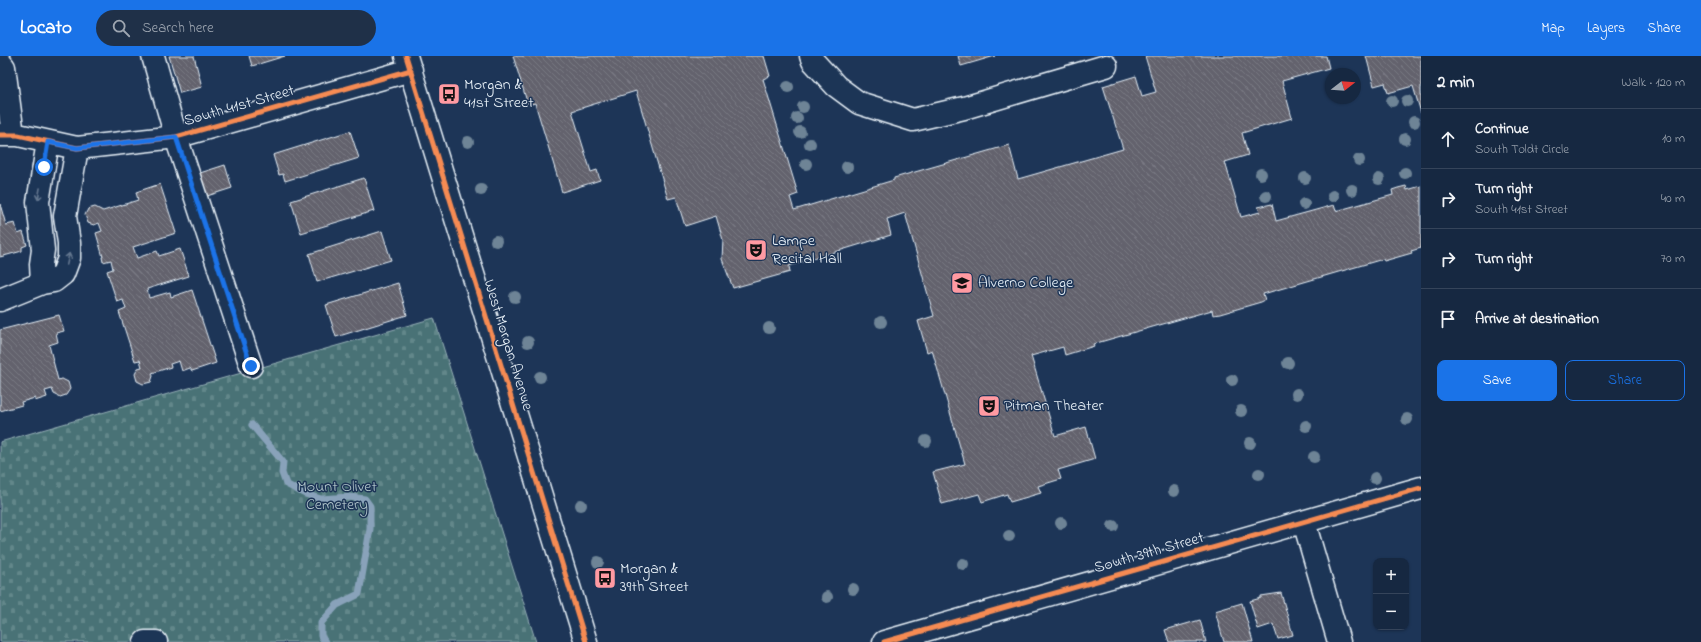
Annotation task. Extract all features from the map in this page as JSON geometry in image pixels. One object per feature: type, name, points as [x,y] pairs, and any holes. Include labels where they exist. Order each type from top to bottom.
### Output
[{"type":"street","points":[[153,56],[176,137],[251,366]]},
{"type":"street","points":[[811,56],[813,61],[836,86],[859,102],[913,120],[964,108],[1106,66]]},
{"type":"street","points":[[0,62],[4,67],[7,135]]},
{"type":"street","name":"South 41st Street","points":[[7,135],[77,148],[176,137],[408,63]]},
{"type":"street","name":"West Morgan Avenue","points":[[408,63],[586,642]]},
{"type":"street","points":[[42,283],[42,250],[38,202],[48,142]]},
{"type":"street","points":[[0,300],[42,283],[54,281],[63,274],[69,258],[65,216],[77,148]]},
{"type":"street","name":"South 39th Street","points":[[884,642],[1421,488]]},
{"type":"street","points":[[1304,522],[1339,642]]},
{"type":"street","points":[[145,642],[156,642]]},
{"type":"green space","name":"Mount Olivet Cemetery","points":[[434,318],[536,642],[0,642],[0,442]]},
{"type":"building","points":[[169,56],[194,56],[202,87],[180,93]]},
{"type":"building","points":[[249,56],[285,56],[252,66]]},
{"type":"building","points":[[513,56],[764,56],[770,76],[763,79],[798,194],[790,197],[794,210],[894,180],[894,178],[1009,145],[1018,179],[1123,149],[1103,86],[1136,76],[1142,96],[1156,92],[1145,56],[1326,56],[1329,68],[1282,81],[1292,118],[1242,133],[1248,155],[1225,162],[1241,217],[1260,212],[1258,207],[1272,204],[1276,221],[1334,205],[1336,211],[1393,195],[1392,190],[1398,188],[1406,186],[1407,190],[1421,186],[1421,248],[1411,251],[1412,253],[1384,261],[1383,259],[1263,294],[1265,300],[1261,302],[1220,314],[1213,315],[1212,310],[1093,344],[1094,346],[1065,355],[1063,347],[1031,356],[1055,436],[1086,427],[1095,459],[1058,470],[1061,479],[1038,486],[1041,493],[1010,502],[1007,494],[982,502],[979,494],[942,504],[933,472],[965,464],[932,350],[927,352],[918,321],[934,316],[905,213],[887,219],[891,235],[789,266],[790,272],[733,288],[722,259],[723,240],[716,216],[685,226],[676,197],[668,199],[636,91],[572,111],[591,172],[597,170],[600,180],[562,192],[535,103],[528,105]]},
{"type":"building","points":[[958,56],[995,56],[961,66]]},
{"type":"building","points":[[1366,56],[1421,56],[1421,113],[1413,86],[1388,93],[1385,83],[1374,86]]},
{"type":"building","points":[[350,131],[359,158],[285,181],[283,174],[279,175],[273,155]]},
{"type":"building","points":[[225,165],[232,188],[207,196],[200,173]]},
{"type":"building","points":[[364,178],[374,211],[301,233],[291,201]]},
{"type":"building","points":[[160,184],[176,233],[133,247],[137,258],[157,251],[159,256],[180,249],[189,276],[147,289],[149,298],[170,292],[171,297],[192,290],[216,363],[192,371],[190,368],[182,371],[179,361],[170,364],[171,367],[152,373],[153,376],[151,382],[143,384],[137,381],[135,374],[138,368],[142,367],[140,360],[135,361],[119,312],[126,309],[123,300],[117,302],[107,271],[113,269],[111,260],[103,262],[96,233],[102,231],[99,223],[94,225],[88,223],[85,215],[88,209],[95,207],[103,211],[138,200],[136,192]]},
{"type":"building","points":[[0,204],[6,225],[15,223],[18,234],[23,232],[27,245],[22,247],[22,251],[0,257]]},
{"type":"building","points":[[382,231],[391,260],[317,282],[309,254]]},
{"type":"building","points":[[398,283],[407,315],[336,337],[326,305]]},
{"type":"building","points":[[59,315],[64,331],[56,333],[58,342],[49,345],[58,380],[62,379],[68,382],[70,389],[66,395],[60,397],[54,394],[52,389],[45,391],[47,397],[35,401],[35,398],[21,402],[22,405],[0,411],[0,330]]},
{"type":"building","points":[[1281,593],[1293,635],[1278,639],[1273,624],[1258,629],[1250,601],[1261,598],[1261,596]]},
{"type":"building","points":[[1242,603],[1253,642],[1224,642],[1215,611]]},
{"type":"building","points":[[1200,620],[1206,642],[1169,642],[1165,630]]},
{"type":"waterway","points":[[252,425],[283,462],[282,473],[286,484],[305,494],[321,499],[349,497],[365,499],[370,506],[370,529],[359,594],[337,605],[321,623],[321,636],[325,642]]},
{"type":"cycle path","points":[[406,56],[586,642]]},
{"type":"cycle path","points":[[0,135],[18,135],[77,148],[176,137],[411,70]]},
{"type":"cycle path","points":[[884,642],[1421,488]]},
{"type":"place","name":"Morgan & 41st Street","points":[[449,94]]},
{"type":"place","name":"Lampe Recital Hall","points":[[756,250]]},
{"type":"place","name":"Alverno College","points":[[962,283]]},
{"type":"place","name":"Pitman Theater","points":[[989,406]]},
{"type":"place","name":"Morgan & 39th Street","points":[[605,578]]},
{"type":"route","points":[[44,167],[48,142],[77,148],[176,137],[251,366]]}]
